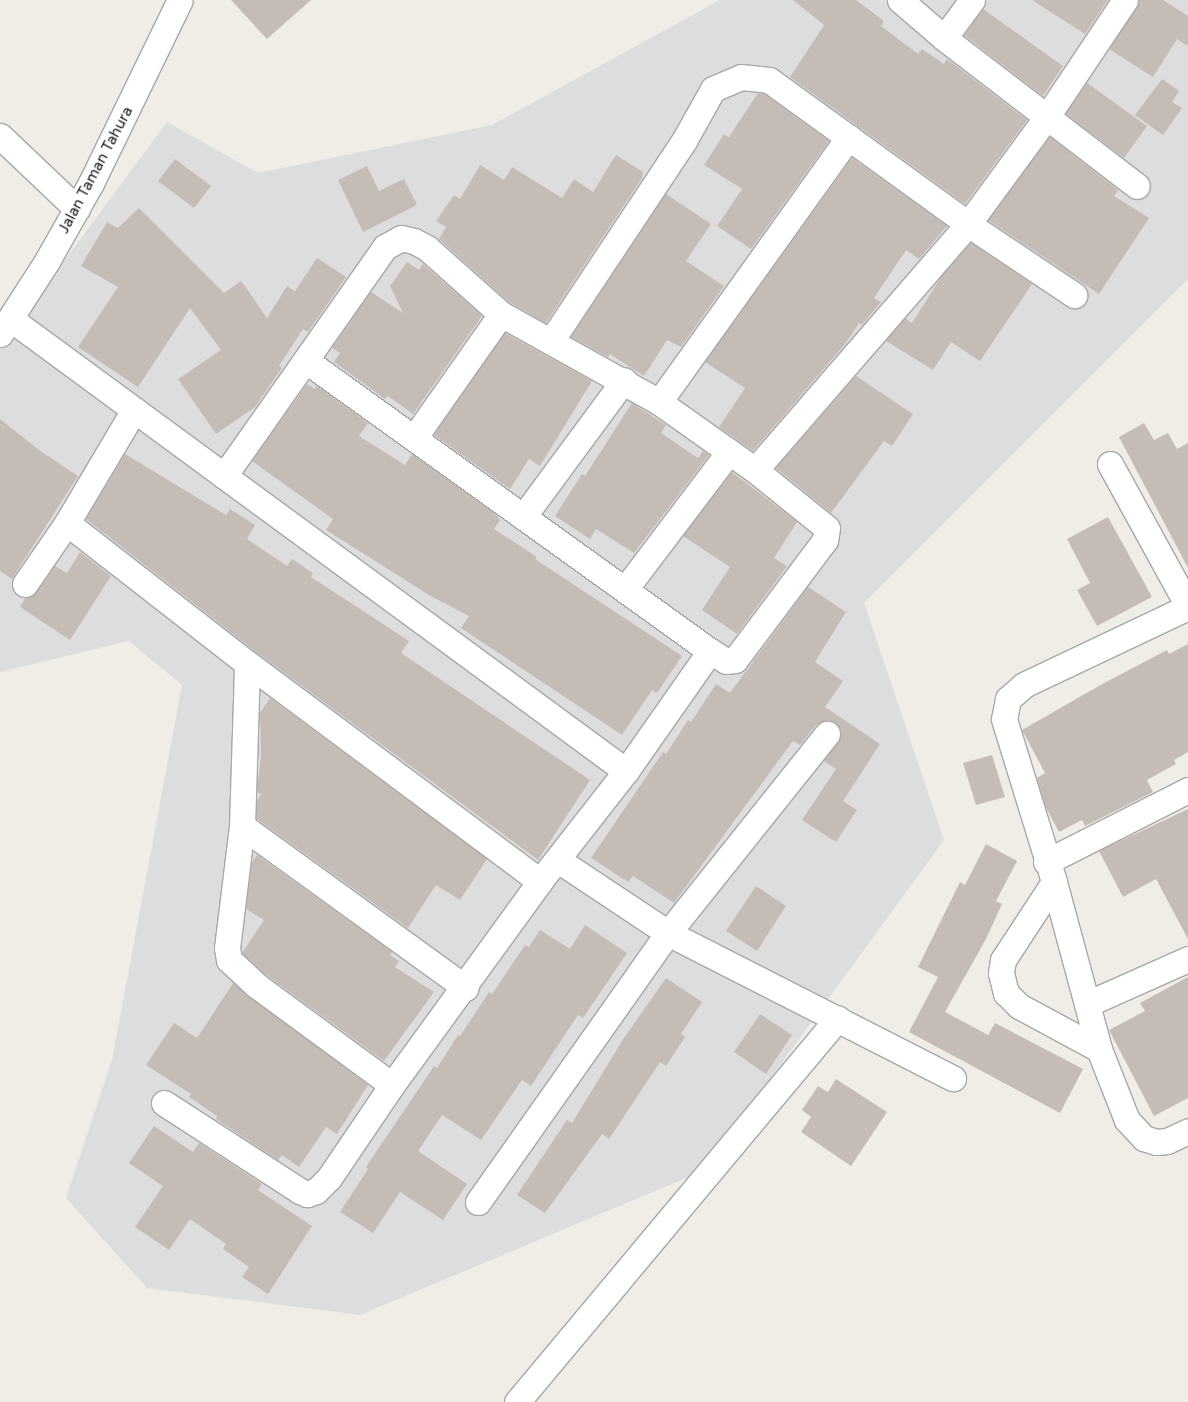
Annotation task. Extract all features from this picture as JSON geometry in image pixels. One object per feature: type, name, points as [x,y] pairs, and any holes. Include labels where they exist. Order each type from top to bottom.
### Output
[{"type":"street","name":"Jalan Taman Tahura","points":[[6,327],[77,208],[180,0]]},
{"type":"street","points":[[900,0],[944,38],[1137,186]]},
{"type":"street","points":[[944,38],[972,0]]},
{"type":"street","points":[[755,470],[968,224],[1046,118],[1125,0]]},
{"type":"street","points":[[551,340],[685,139],[713,89],[741,77],[770,80],[968,224],[1074,296]]},
{"type":"street","points":[[0,136],[77,208]]},
{"type":"street","points":[[659,402],[848,137]]},
{"type":"street","points":[[224,476],[307,361],[385,247],[401,238],[427,248],[501,314],[624,380],[659,402],[755,470],[827,528],[827,534],[735,660],[726,661],[307,361]]},
{"type":"street","points":[[414,438],[501,314]]},
{"type":"street","points":[[6,327],[134,410],[626,771]]},
{"type":"street","points":[[523,517],[624,380]]},
{"type":"street","points":[[25,584],[67,523],[134,410]]},
{"type":"street","points":[[626,588],[730,452]]},
{"type":"street","points":[[1110,464],[1188,607],[1024,685],[1008,700],[1004,719],[1100,1049],[1127,1120],[1136,1131],[1156,1142],[1167,1141],[1188,1131]]},
{"type":"street","points":[[67,523],[247,663],[540,881]]},
{"type":"street","points":[[164,1103],[307,1194],[316,1191],[329,1178],[392,1085],[466,988],[540,881],[626,771],[710,651]]},
{"type":"street","points":[[247,663],[242,826],[227,948],[229,960],[256,985],[392,1085]]},
{"type":"street","points":[[478,1202],[668,933],[827,734]]},
{"type":"street","points":[[1100,1049],[1019,1006],[1006,993],[1001,973],[1003,960],[1050,872],[1188,790]]},
{"type":"street","points":[[242,826],[466,988]]},
{"type":"street","points":[[558,860],[668,933],[954,1078]]},
{"type":"street","points":[[1087,1004],[1188,959]]},
{"type":"street","points":[[517,1402],[838,1018]]},
{"type":"shaded area","points":[[720,0],[1188,0],[1188,279],[864,603],[944,840],[703,1171],[360,1315],[147,1288],[66,1198],[112,1060],[182,685],[129,641],[0,672],[0,348],[167,122],[258,173],[492,125]]},
{"type":"building","points":[[231,0],[311,0],[267,39]]},
{"type":"building","points":[[793,0],[856,0],[884,21],[881,26],[918,54],[922,49],[944,64],[947,59],[1027,120],[965,204],[790,77],[824,25]]},
{"type":"building","points":[[1032,0],[1108,0],[1085,34]]},
{"type":"building","points":[[1139,0],[1163,0],[1188,16],[1188,46],[1177,39],[1153,77],[1109,49]]},
{"type":"building","points":[[983,9],[1063,66],[1043,96],[964,35]]},
{"type":"building","points":[[1162,79],[1179,91],[1172,102],[1182,108],[1163,135],[1135,115]]},
{"type":"building","points":[[1087,83],[1147,126],[1124,158],[1066,114]]},
{"type":"building","points":[[758,93],[764,94],[829,141],[751,249],[717,226],[742,189],[704,165],[724,134],[729,137]]},
{"type":"building","points":[[1050,137],[1118,190],[1114,196],[1149,218],[1099,294],[988,220]]},
{"type":"building","points":[[616,155],[643,172],[642,178],[546,323],[509,302],[439,239],[446,227],[436,221],[454,195],[460,199],[480,165],[504,180],[512,167],[562,198],[574,179],[593,192]]},
{"type":"building","points":[[852,158],[947,226],[919,259],[906,250],[874,298],[881,302],[862,325],[859,323],[846,343],[753,451],[719,427],[745,388],[705,362]]},
{"type":"building","points":[[175,159],[211,186],[194,208],[158,181]]},
{"type":"building","points":[[367,166],[379,191],[404,179],[417,205],[363,232],[338,180]]},
{"type":"building","points":[[666,194],[711,224],[686,261],[724,286],[681,347],[667,340],[644,376],[610,354],[608,357],[571,337]]},
{"type":"building","points":[[139,208],[224,293],[241,281],[267,318],[287,286],[295,291],[317,258],[346,277],[308,332],[303,329],[279,366],[282,368],[255,407],[216,434],[178,379],[221,350],[190,308],[138,387],[78,347],[118,287],[81,266],[107,222],[118,228]]},
{"type":"building","points":[[971,243],[1032,284],[980,361],[951,342],[933,370],[886,341],[905,318],[912,323],[943,274]]},
{"type":"building","points":[[407,262],[419,270],[423,264],[482,316],[413,414],[388,396],[385,399],[334,362],[340,353],[332,348],[371,292],[403,313],[390,286]]},
{"type":"building","points":[[505,333],[592,381],[540,466],[529,459],[510,489],[434,435]]},
{"type":"building","points":[[856,376],[913,414],[892,446],[884,441],[831,513],[776,468]]},
{"type":"building","points":[[307,384],[315,389],[317,386],[368,423],[359,436],[405,465],[412,454],[494,513],[500,520],[494,529],[537,557],[535,559],[682,656],[657,693],[652,690],[622,735],[461,628],[469,616],[429,595],[326,530],[333,519],[252,461]]},
{"type":"building","points":[[632,403],[666,425],[661,433],[698,458],[703,451],[709,455],[634,553],[596,529],[590,539],[555,516],[582,474],[585,476]]},
{"type":"building","points":[[0,419],[39,450],[78,476],[12,579],[0,571]]},
{"type":"building","points":[[1144,423],[1154,440],[1168,433],[1177,449],[1188,443],[1188,568],[1119,437]]},
{"type":"building","points":[[125,454],[226,515],[230,509],[255,525],[247,539],[287,566],[292,559],[313,573],[311,577],[409,641],[401,653],[590,780],[538,860],[256,652],[86,519]]},
{"type":"building","points":[[732,472],[797,522],[774,558],[787,566],[737,634],[702,610],[730,567],[683,536]]},
{"type":"building","points":[[1108,517],[1152,597],[1097,626],[1077,590],[1090,583],[1067,539]]},
{"type":"building","points":[[80,552],[111,576],[70,640],[20,607],[25,598],[37,592],[55,566],[67,573]]},
{"type":"building","points":[[808,587],[846,612],[815,662],[843,681],[825,707],[880,744],[843,801],[857,810],[836,842],[802,820],[836,769],[824,761],[841,736],[836,723],[829,720],[816,725],[800,745],[793,741],[674,903],[633,876],[628,882],[591,858],[663,752],[666,754],[688,720],[691,722],[716,684],[730,693]]},
{"type":"building","points":[[1188,644],[1188,752],[1174,760],[1176,764],[1147,780],[1153,792],[1085,826],[1082,820],[1059,832],[1046,808],[1037,778],[1045,773],[1022,730],[1104,683],[1167,650],[1169,654]]},
{"type":"building","points":[[270,698],[487,859],[460,900],[436,885],[408,928],[257,819],[257,800],[261,794],[257,792],[261,756],[260,713]]},
{"type":"building","points":[[992,755],[1005,797],[976,805],[963,763]]},
{"type":"building","points":[[1188,809],[1188,939],[1156,879],[1123,897],[1099,851]]},
{"type":"building","points":[[986,844],[1017,861],[996,901],[1002,904],[986,939],[945,1012],[988,1035],[995,1023],[1083,1069],[1060,1113],[909,1032],[938,977],[918,967],[960,882],[965,885]]},
{"type":"building","points":[[257,855],[392,952],[390,955],[399,961],[395,967],[434,992],[384,1061],[265,974],[242,953],[264,920],[246,909],[252,862]]},
{"type":"building","points":[[756,886],[786,906],[757,951],[726,931]]},
{"type":"building","points":[[585,925],[627,953],[583,1018],[578,1015],[531,1086],[522,1080],[481,1140],[442,1115],[418,1151],[467,1184],[443,1220],[400,1192],[373,1233],[340,1212],[368,1169],[366,1167],[434,1066],[437,1068],[458,1035],[460,1036],[489,992],[492,994],[525,945],[529,947],[540,930],[570,949]]},
{"type":"building","points":[[1188,977],[1188,1098],[1154,1116],[1109,1030],[1145,1011],[1140,1003]]},
{"type":"building","points":[[666,978],[702,1002],[681,1034],[685,1037],[666,1066],[660,1062],[609,1139],[602,1134],[545,1213],[517,1195],[567,1120],[572,1123],[624,1038]]},
{"type":"building","points":[[233,983],[368,1085],[337,1134],[326,1127],[299,1167],[282,1155],[278,1160],[216,1119],[217,1116],[189,1097],[191,1094],[146,1065],[174,1023],[197,1038]]},
{"type":"building","points":[[760,1014],[792,1035],[766,1074],[734,1052]]},
{"type":"building","points":[[836,1079],[887,1112],[851,1166],[801,1132],[811,1117],[802,1110],[818,1086],[828,1092]]},
{"type":"building","points":[[154,1126],[193,1152],[199,1143],[262,1184],[258,1190],[312,1226],[268,1294],[242,1277],[249,1267],[223,1249],[226,1244],[190,1219],[169,1250],[135,1227],[163,1186],[129,1163]]}]
